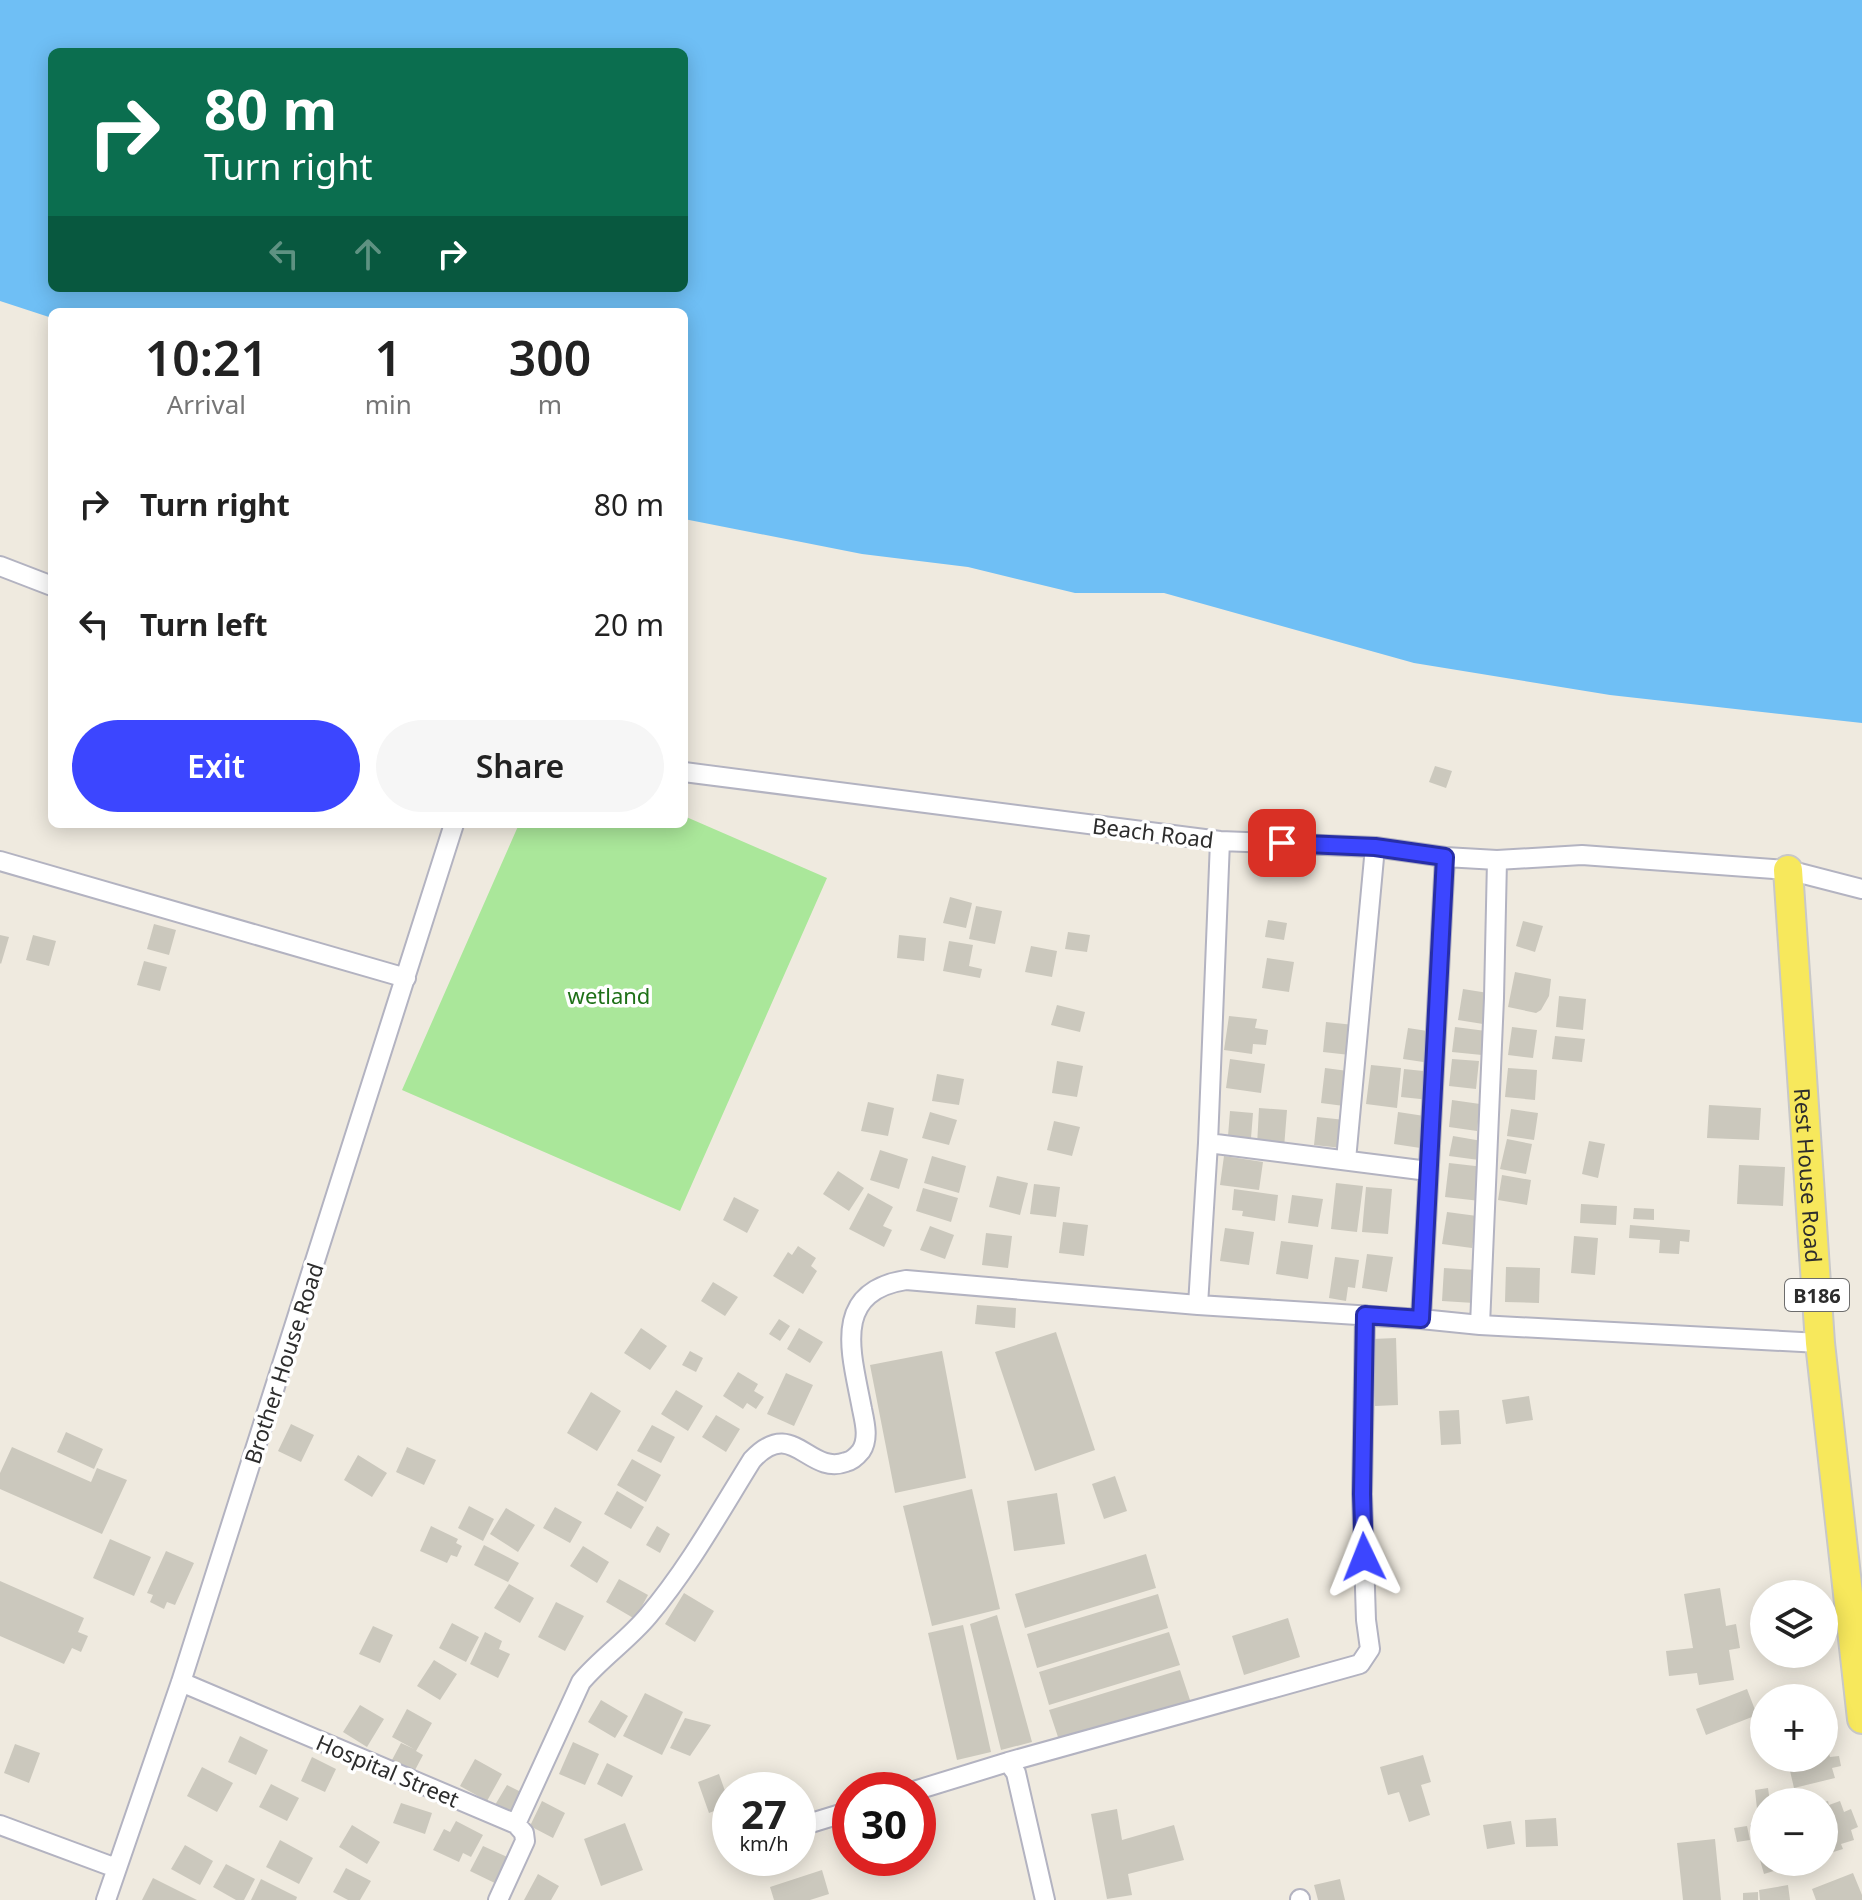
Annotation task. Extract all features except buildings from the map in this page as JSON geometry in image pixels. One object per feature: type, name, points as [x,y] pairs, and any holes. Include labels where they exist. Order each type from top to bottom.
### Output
[{"type":"main road","name":"Rest House Road","points":[[1788,870],[1820,1343],[1862,1719]]},
{"type":"street","points":[[0,566],[48,584]]},
{"type":"street","name":"Beach Road","points":[[688,773],[1220,841],[1375,847],[1445,857],[1497,860],[1582,855],[1788,870],[1862,889]]},
{"type":"street","name":"Brother House Road","points":[[106,1900],[181,1682],[453,828]]},
{"type":"street","points":[[1198,1305],[1220,841]]},
{"type":"street","points":[[1346,1160],[1375,847]]},
{"type":"street","points":[[1421,1319],[1445,857]]},
{"type":"street","points":[[1480,1325],[1497,860]]},
{"type":"street","points":[[0,861],[406,978]]},
{"type":"street","points":[[1208,1143],[1428,1171]]},
{"type":"street","points":[[498,1900],[525,1841],[524,1833],[516,1824],[581,1682],[650,1613],[697,1548],[752,1460],[773,1444],[784,1443],[825,1464],[835,1465],[850,1461],[862,1450],[866,1437],[865,1425],[850,1330],[857,1310],[869,1294],[889,1282],[906,1280],[1480,1325],[1820,1343]]},
{"type":"street","points":[[936,1784],[1360,1664],[1370,1649],[1366,1620],[1362,1494],[1365,1315]]},
{"type":"street","name":"Hospital Street","points":[[181,1682],[516,1824]]},
{"type":"street","points":[[1008,1762],[1016,1773],[1045,1900]]},
{"type":"street","points":[[0,1825],[116,1868]]},
{"type":"green space","name":"wetland","points":[[688,818],[827,878],[680,1211],[402,1090],[517,828],[688,828]]},
{"type":"water","points":[[0,0],[1862,0],[1862,723],[1610,695],[1414,663],[1164,593],[1075,593],[968,567],[862,554],[688,520],[688,308],[48,308],[48,317],[0,301]]},
{"type":"route","points":[[1282,843],[1375,847],[1445,857],[1421,1319],[1365,1315],[1364,1557]]}]
